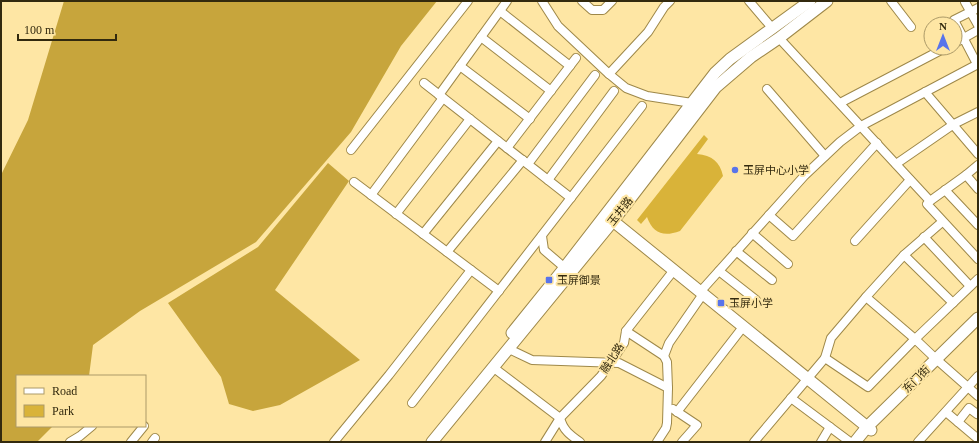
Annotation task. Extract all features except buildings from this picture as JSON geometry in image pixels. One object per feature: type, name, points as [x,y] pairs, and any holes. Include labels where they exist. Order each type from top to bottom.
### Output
[{"type":"street","points":[[351,150],[468,1]]},
{"type":"street","points":[[370,194],[507,1]]},
{"type":"street","points":[[542,1],[558,26],[608,74],[626,88],[647,96],[692,103]]},
{"type":"street","points":[[582,1],[592,10],[603,10],[612,1]]},
{"type":"street","points":[[608,74],[648,32],[664,7],[670,1]]},
{"type":"street","points":[[749,1],[776,33],[930,201]]},
{"type":"street","name":"玉井路","points":[[432,442],[509,349],[609,218],[715,73],[730,59],[828,1]]},
{"type":"street","points":[[891,1],[911,27]]},
{"type":"street","name":"玉井路","points":[[424,442],[563,269],[609,218],[716,87],[751,57],[806,2]]},
{"type":"street","points":[[965,2],[974,10],[978,25]]},
{"type":"street","points":[[962,16],[974,10]]},
{"type":"street","points":[[500,11],[570,66]]},
{"type":"street","points":[[664,356],[669,343],[702,293],[719,271],[805,175],[840,142],[861,126],[978,64],[963,38],[978,30]]},
{"type":"street","points":[[480,37],[551,91]]},
{"type":"street","points":[[840,103],[930,56]]},
{"type":"street","points":[[507,148],[576,58]]},
{"type":"street","points":[[460,66],[530,119]]},
{"type":"street","points":[[447,252],[525,162],[595,75]]},
{"type":"street","points":[[424,83],[571,198]]},
{"type":"street","points":[[767,89],[825,156]]},
{"type":"street","points":[[548,180],[614,92]]},
{"type":"street","points":[[925,92],[978,154]]},
{"type":"street","points":[[412,404],[642,106]]},
{"type":"street","points":[[896,164],[954,124],[978,112]]},
{"type":"street","points":[[396,214],[470,119]]},
{"type":"street","points":[[423,234],[498,141]]},
{"type":"street","points":[[769,215],[793,236],[877,143]]},
{"type":"street","points":[[978,165],[927,204],[942,222],[978,259]]},
{"type":"street","points":[[966,175],[978,189]]},
{"type":"street","points":[[855,241],[910,180]]},
{"type":"street","points":[[354,182],[499,292]]},
{"type":"street","points":[[945,190],[978,225]]},
{"type":"street","points":[[609,218],[869,429]]},
{"type":"street","points":[[754,442],[825,358],[831,338],[866,297],[904,255],[942,222]]},
{"type":"street","points":[[752,233],[788,264]]},
{"type":"street","points":[[542,236],[544,250],[563,269]]},
{"type":"street","points":[[924,237],[970,286]]},
{"type":"street","points":[[736,252],[772,280]]},
{"type":"street","points":[[527,255],[541,254],[563,269]]},
{"type":"street","points":[[904,255],[953,303]]},
{"type":"street","points":[[334,442],[389,375],[471,270]]},
{"type":"street","name":"融北路","points":[[545,442],[560,418],[601,376],[624,343],[626,331],[674,270]]},
{"type":"street","points":[[719,271],[756,300]]},
{"type":"street","points":[[825,358],[868,387],[978,278]]},
{"type":"street","points":[[866,297],[915,339],[967,388],[978,396]]},
{"type":"street","name":"东门街","points":[[855,442],[938,361],[978,318]]},
{"type":"street","name":"东门街","points":[[938,361],[978,326]]},
{"type":"street","points":[[677,412],[743,327]]},
{"type":"street","points":[[626,331],[664,356],[667,362],[668,388],[666,428],[657,442]]},
{"type":"street","points":[[509,349],[532,360],[620,363],[668,388]]},
{"type":"street","points":[[494,368],[560,418],[562,427],[580,442]]},
{"type":"street","points":[[921,441],[978,376]]},
{"type":"street","points":[[791,398],[850,442]]},
{"type":"street","points":[[667,405],[697,425],[682,442]]},
{"type":"street","points":[[958,422],[969,408],[977,414],[978,413]]},
{"type":"street","points":[[946,412],[978,441]]},
{"type":"street","points":[[70,442],[91,427]]},
{"type":"street","points":[[131,442],[143,427]]},
{"type":"street","points":[[821,442],[830,428]]},
{"type":"street","name":"东门街","points":[[862,442],[869,429]]},
{"type":"green space","points":[[704,135],[708,139],[697,154],[707,156],[714,160],[720,167],[723,176],[680,231],[669,234],[660,233],[652,227],[647,217],[641,224],[637,220]]},
{"type":"shaded area","points":[[64,1],[437,1],[401,46],[351,132],[256,242],[140,311],[93,345],[89,375],[16,375],[16,427],[52,427],[37,442],[1,442],[1,175],[28,120]]},
{"type":"shaded area","points":[[328,163],[349,181],[275,290],[360,360],[280,405],[253,411],[229,404],[221,377],[168,303],[258,247]]},
{"type":"place","name":"玉屏中心小学","points":[[735,170]]},
{"type":"place","name":"玉屏御景","points":[[549,280]]},
{"type":"place","name":"玉屏小学","points":[[721,303]]}]
